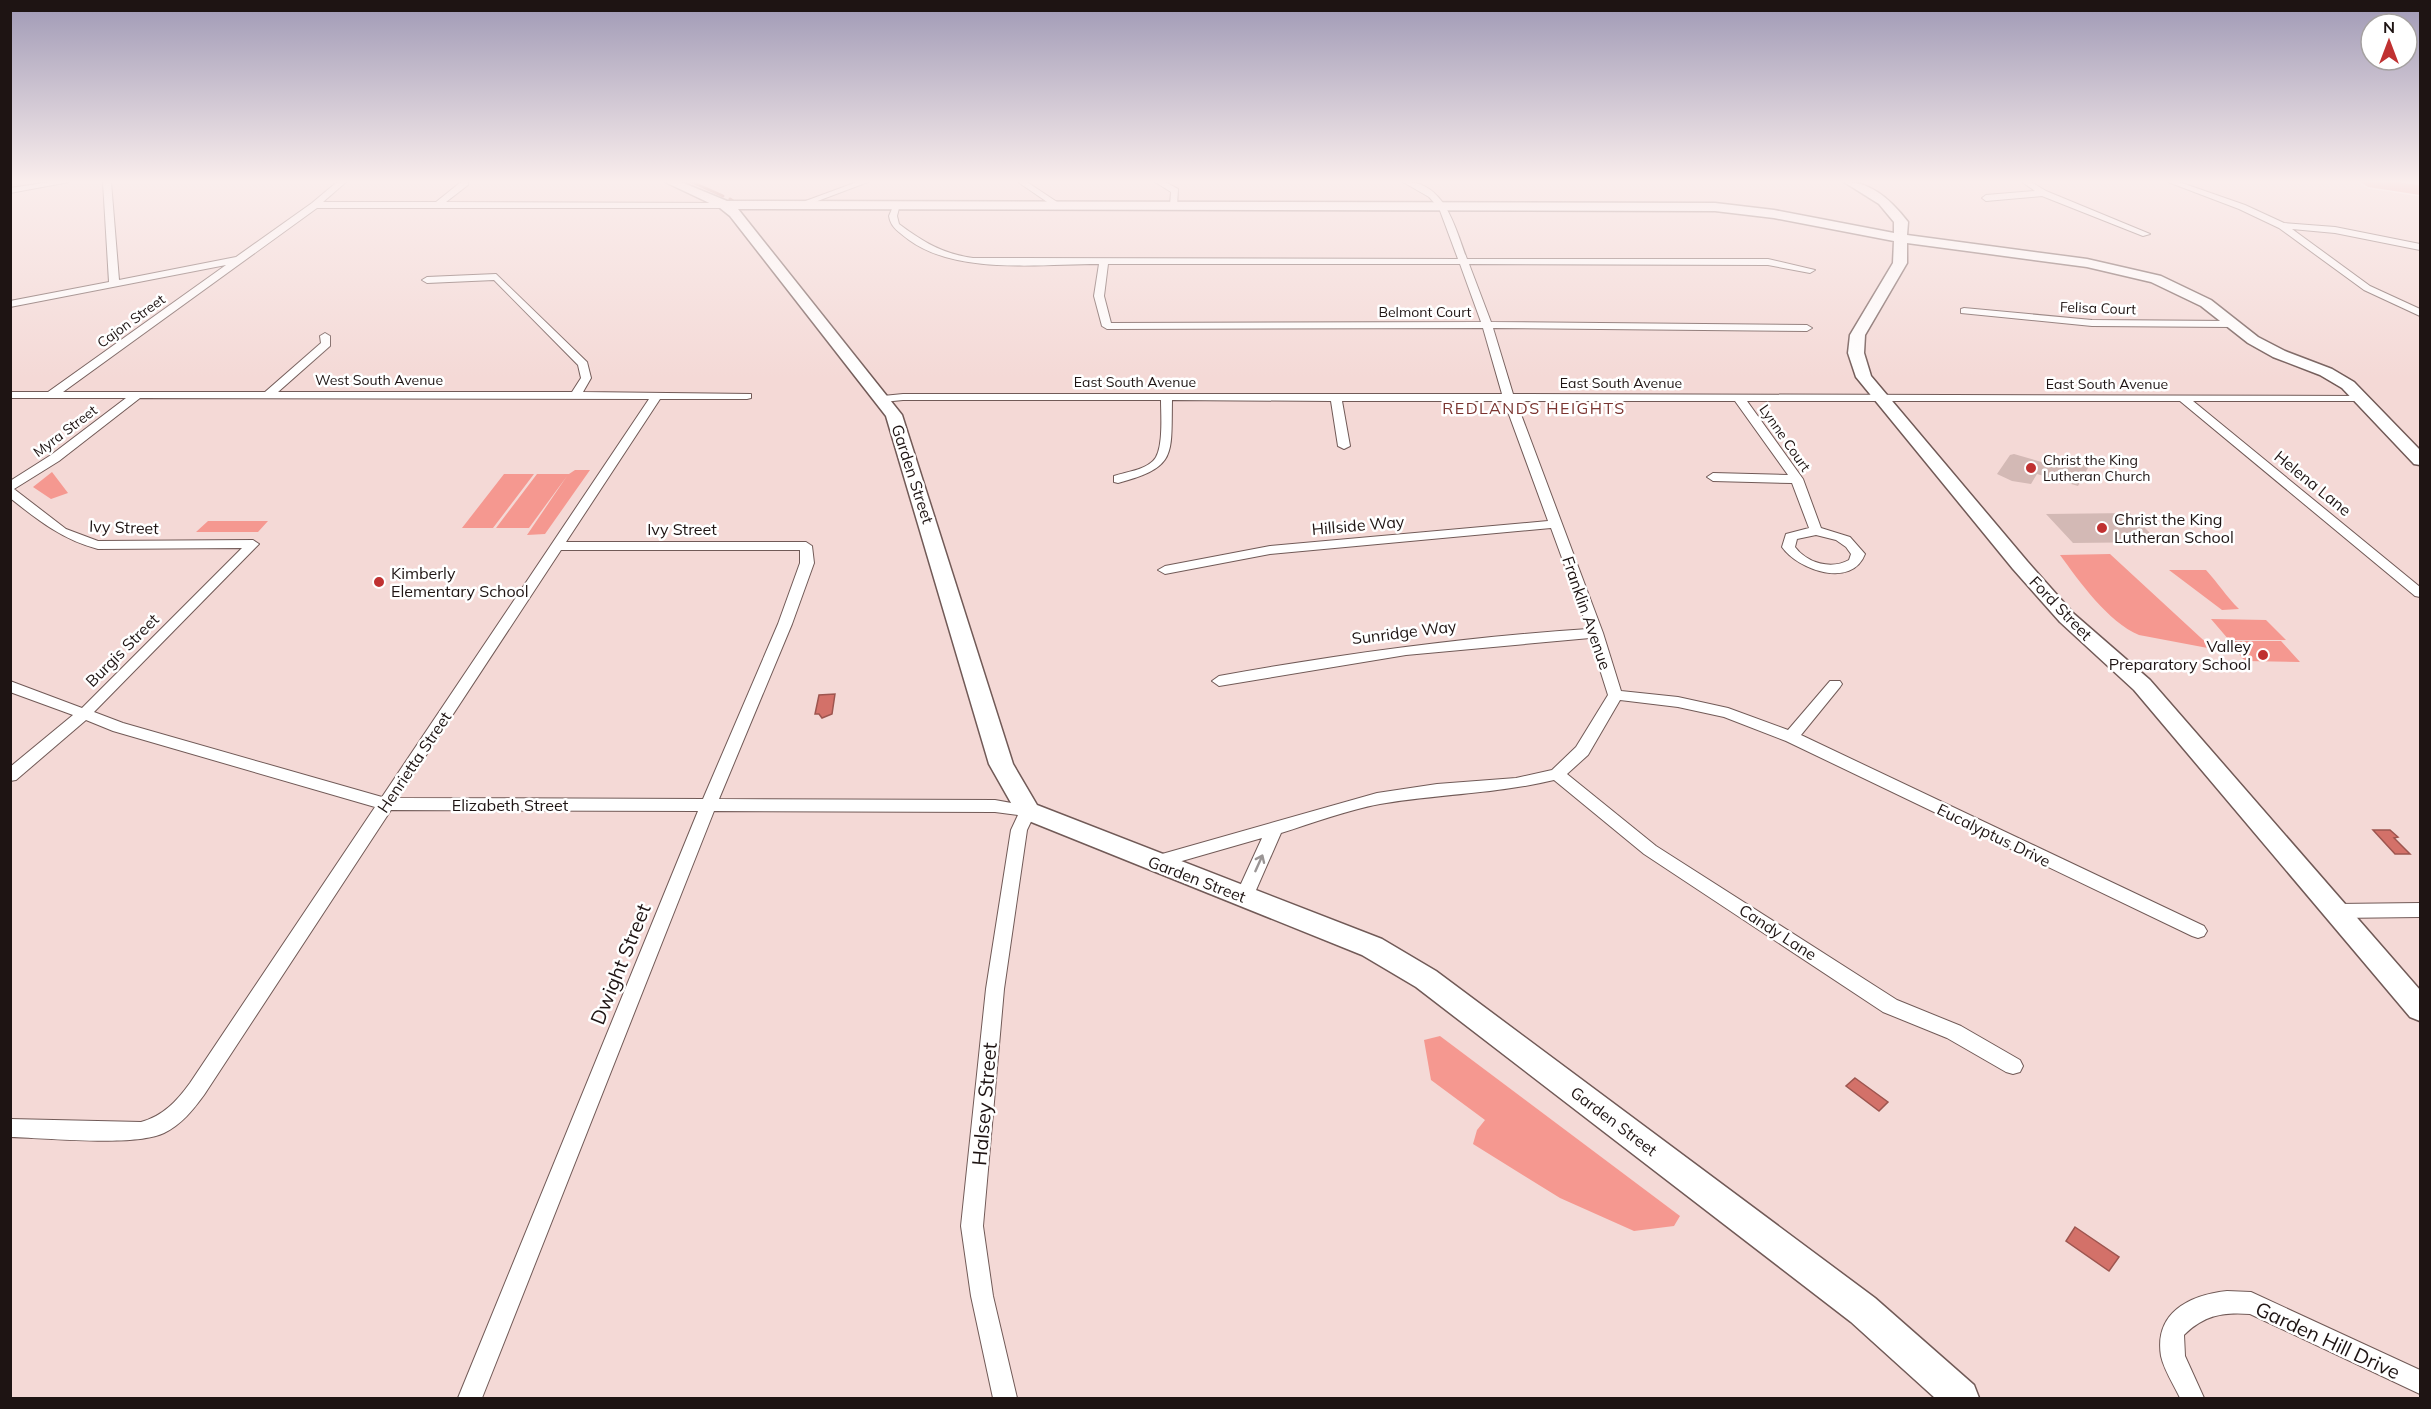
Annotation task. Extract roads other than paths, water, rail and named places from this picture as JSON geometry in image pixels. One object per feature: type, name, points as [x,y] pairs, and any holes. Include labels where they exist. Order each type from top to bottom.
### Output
[{"type":"street","points":[[112,248],[114,284]]},
{"type":"street","name":"Cajon Street","points":[[51,395],[256,248]]},
{"type":"street","name":"Garden Street","points":[[763,248],[883,399],[898,424],[1001,764],[1028,811],[1154,863],[1372,947],[1426,979],[1863,1310],[1961,1398]]},
{"type":"street","points":[[925,248],[939,255],[973,261],[1768,262],[1810,270]]},
{"type":"street","name":"Franklin Avenue","points":[[1459,248],[1487,325],[1509,398],[1596,633],[1615,695]]},
{"type":"street","name":"Ford Street","points":[[1901,248],[1900,263],[1860,328],[1856,339],[1855,352],[1858,366],[1880,398],[2020,565],[2067,618],[2142,685],[2421,1009]]},
{"type":"street","points":[[1977,248],[2087,262],[2121,269],[2156,279],[2183,291],[2206,303],[2253,340],[2279,354],[2326,372],[2348,385],[2421,459]]},
{"type":"street","points":[[2312,248],[2367,288],[2421,313]]},
{"type":"street","points":[[16,316],[13,303],[240,259]]},
{"type":"street","name":"Belmont Court","points":[[1104,262],[1100,296],[1107,326],[1487,325],[1807,328]]},
{"type":"street","points":[[427,280],[496,277],[583,364],[586,378],[576,396]]},
{"type":"street","name":"Felisa Court","points":[[1964,311],[2092,323],[2232,324]]},
{"type":"street","points":[[268,395],[326,344],[325,336]]},
{"type":"street","name":"West South Avenue","points":[[10,395],[747,396]]},
{"type":"street","name":"Myra Street","points":[[10,487],[55,458],[136,396]]},
{"type":"street","name":"Henrietta Street","points":[[10,1128],[141,1131],[153,1129],[166,1123],[191,1096],[656,397]]},
{"type":"street","name":"East South Avenue","points":[[883,399],[903,397],[2360,398]]},
{"type":"street","points":[[1118,478],[1152,466],[1161,460],[1164,452],[1167,397]]},
{"type":"street","points":[[1336,398],[1344,446]]},
{"type":"street","name":"Lynne Court","points":[[1739,398],[1797,479],[1816,531]]},
{"type":"street","name":"Helena Lane","points":[[2184,399],[2421,593]]},
{"type":"street","points":[[1713,477],[1797,479]]},
{"type":"street","name":"Ivy Street","points":[[10,492],[69,537],[81,542],[98,545],[253,544]]},
{"type":"street","name":"Hillside Way","points":[[1165,570],[1270,550],[1556,524]]},
{"type":"street","points":[[1816,531],[1832,534],[1852,545],[1857,554],[1855,562],[1845,567],[1827,568],[1806,562],[1791,552],[1788,547],[1791,537],[1816,531]]},
{"type":"street","name":"Burgis Street","points":[[10,776],[83,715],[253,544]]},
{"type":"street","name":"Ivy Street","points":[[557,546],[806,546]]},
{"type":"street","name":"Dwight Street","points":[[470,1398],[708,806],[785,624],[807,562],[806,546]]},
{"type":"street","name":"Sunridge Way","points":[[1219,681],[1368,654],[1509,638],[1596,633]]},
{"type":"street","points":[[1791,737],[1835,684]]},
{"type":"street","name":"Elizabeth Street","points":[[10,686],[118,727],[386,804],[994,806],[1028,811]]},
{"type":"street","points":[[1154,863],[1377,799],[1437,790],[1516,784],[1557,774],[1582,751],[1615,695]]},
{"type":"street","name":"Eucalyptus Drive","points":[[1615,695],[1678,702],[1728,713],[1791,737],[2198,931]]},
{"type":"street","name":"Candy Lane","points":[[1557,774],[1650,849],[1890,1006],[1954,1032],[2013,1066]]},
{"type":"street","name":"Halsey Street","points":[[1005,1398],[982,1296],[972,1226],[995,989],[1019,830],[1028,811]]},
{"type":"street","points":[[1244,897],[1274,830]]},
{"type":"street","points":[[2337,911],[2421,910]]},
{"type":"street","name":"Garden Hill Drive","points":[[2192,1398],[2173,1357],[2172,1330],[2188,1314],[2208,1304],[2232,1301],[2250,1304],[2421,1382]]},
{"type":"place","name":"Christ the King Lutheran Church","points":[[2031,468]]},
{"type":"place","name":"Christ the King Lutheran School","points":[[2102,528]]},
{"type":"place","name":"Kimberly Elementary School","points":[[379,582]]},
{"type":"place","name":"Valley Preparatory School","points":[[2263,655]]},
{"type":"district","name":"REDLANDS HEIGHTS","points":[[1534,408]]}]
